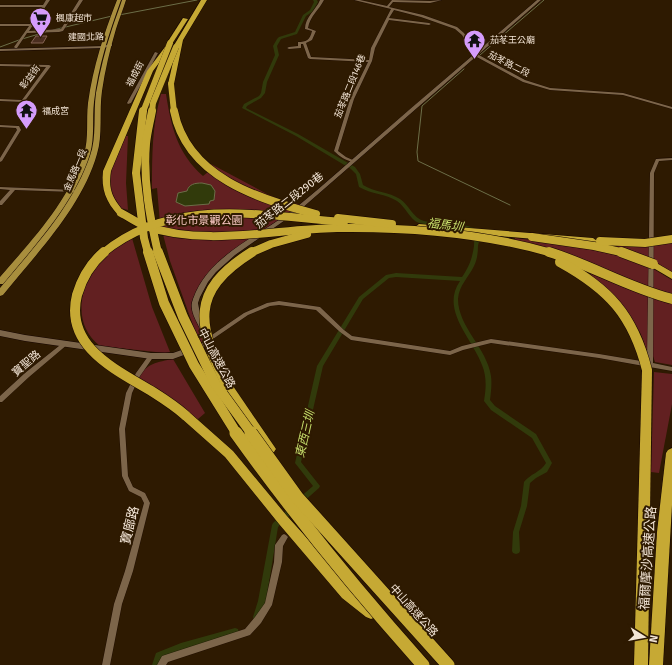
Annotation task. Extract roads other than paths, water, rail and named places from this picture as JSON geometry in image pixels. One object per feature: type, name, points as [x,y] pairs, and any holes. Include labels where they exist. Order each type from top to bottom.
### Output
[{"type":"highway","name":"中山高速公路","points":[[204,0],[174,44],[153,79],[142,110],[136,158],[137,203],[152,269],[170,318],[186,353],[217,407],[253,460],[383,621],[423,665]]},
{"type":"highway","name":"中山高速公路","points":[[189,12],[174,44],[153,103],[146,144],[146,179],[150,218],[159,257],[182,317],[216,383],[297,497],[448,665]]},
{"type":"highway","points":[[401,226],[326,217],[310,213],[244,191],[212,171],[198,160],[181,137],[173,109],[171,84],[172,71],[181,47],[174,44],[150,71],[107,171],[106,188],[110,199],[117,209],[135,222],[149,228],[165,232],[188,236],[209,236],[322,228],[371,229],[484,238],[551,252],[633,287],[658,296],[672,299]]},
{"type":"highway","points":[[383,621],[347,593],[283,520],[229,454],[215,440],[166,400],[116,369],[96,354],[80,334],[75,322],[75,300],[85,276],[103,254],[121,240],[134,233],[175,218],[204,212],[237,212],[532,237],[589,244],[619,251],[653,264],[672,276]]},
{"type":"highway","points":[[297,497],[283,468],[227,386],[208,346],[204,327],[205,307],[213,288],[223,274],[234,264],[268,243],[306,234],[353,232],[371,229]]},
{"type":"highway","points":[[532,237],[557,237],[622,243],[645,243],[672,240]]},
{"type":"highway","points":[[521,246],[569,266],[598,285],[623,312],[643,350],[647,370],[641,665]]},
{"type":"highway","name":"福爾摩沙高速公路","points":[[656,665],[660,557],[672,453]]},
{"type":"main road","points":[[110,32],[113,16],[119,0]]},
{"type":"main road","points":[[110,32],[120,14],[124,0]]},
{"type":"main road","name":"金馬路一段","points":[[0,282],[42,231],[70,192],[87,153],[91,103],[105,45],[110,32]]},
{"type":"main road","name":"金馬路一段","points":[[0,293],[56,225],[78,191],[94,154],[98,102],[105,45]]},
{"type":"street","points":[[16,47],[48,0]]},
{"type":"street","points":[[27,32],[59,31],[64,27],[81,0]]},
{"type":"street","points":[[289,48],[300,47],[299,44],[305,44],[311,40],[314,33],[312,30],[306,28],[308,17],[319,7],[322,0]]},
{"type":"street","name":"茄苳路二段","points":[[356,0],[392,10],[422,16],[456,28],[464,34],[476,55],[504,71],[539,86],[550,89],[623,94],[672,108]]},
{"type":"street","points":[[373,5],[377,0]]},
{"type":"street","points":[[387,8],[392,1],[430,2],[440,0]]},
{"type":"street","name":"茄苳路二段290巷","points":[[208,341],[206,329],[198,320],[195,302],[201,287],[226,258],[278,224],[539,0]]},
{"type":"street","points":[[0,6],[44,6]]},
{"type":"street","name":"茄苳路二段146巷","points":[[349,164],[345,158],[336,151],[352,99],[370,61],[373,48],[392,10]]},
{"type":"street","points":[[387,19],[430,24]]},
{"type":"street","points":[[0,25],[31,25]]},
{"type":"street","points":[[305,44],[310,58],[370,61]]},
{"type":"street","name":"建國北路","points":[[0,48],[105,45]]},
{"type":"street","name":"建國北路","points":[[0,48],[105,45]]},
{"type":"street","name":"福成街","points":[[129,103],[156,53]]},
{"type":"street","name":"彰益街","points":[[0,65],[49,66],[23,101],[0,100]]},
{"type":"street","points":[[0,126],[18,127],[19,130],[0,161]]},
{"type":"street","points":[[650,365],[652,173],[657,160],[672,159]]},
{"type":"street","points":[[0,188],[70,192],[78,191]]},
{"type":"street","points":[[0,204],[14,188]]},
{"type":"street","points":[[206,329],[206,306],[213,293],[224,277],[235,266],[251,255]]},
{"type":"street","points":[[0,333],[151,356],[173,356],[208,341],[246,314],[269,304],[279,303],[318,308],[351,338],[450,353],[462,348],[491,341],[599,356],[672,369]]},
{"type":"street","name":"寶聖路","points":[[0,400],[27,375],[66,344]]},
{"type":"street","name":"寶廍路","points":[[106,665],[118,604],[129,571],[146,503],[143,496],[131,489],[125,476],[122,429],[128,394],[138,375],[151,356]]},
{"type":"street","points":[[161,665],[165,659],[247,632],[258,620],[268,605],[278,562],[279,544],[284,538]]},
{"type":"waterway","points":[[119,15],[197,0]]},
{"type":"waterway","name":"福馬圳","points":[[315,0],[316,2],[311,11],[305,15],[296,33],[278,40],[275,46],[277,55],[265,82],[263,93],[260,97],[245,105],[244,108],[297,135],[353,168],[358,174],[361,186],[370,191],[396,198],[403,204],[412,216],[418,220],[427,223],[466,227],[475,231],[477,234],[475,254],[471,268],[458,288],[456,297],[457,309],[465,328],[482,356],[486,366],[489,388],[487,401],[493,408],[534,436],[549,463],[545,470],[527,482],[524,506],[516,532],[516,551]]},
{"type":"waterway","points":[[480,55],[544,0]]},
{"type":"waterway","points":[[53,30],[112,16]]},
{"type":"waterway","points":[[22,39],[46,32]]},
{"type":"waterway","points":[[0,47],[19,40]]},
{"type":"waterway","points":[[464,69],[422,106],[417,152],[418,161],[510,205]]},
{"type":"waterway","name":"東西三圳","points":[[300,501],[317,486],[298,463],[320,366],[361,298],[388,276],[396,275],[463,279]]},
{"type":"waterway","name":"東西三圳","points":[[257,617],[262,601],[275,525],[292,509]]},
{"type":"waterway","name":"東西三圳","points":[[156,665],[159,656],[181,647],[235,632]]},
{"type":"place","name":"楓康超市","points":[[40,38]]},
{"type":"place","name":"茄苳王公廟","points":[[474,60]]},
{"type":"place","name":"福成宮","points":[[27,130]]},
{"type":"park label","name":"彰化市景觀公園","points":[[204,220]]}]
